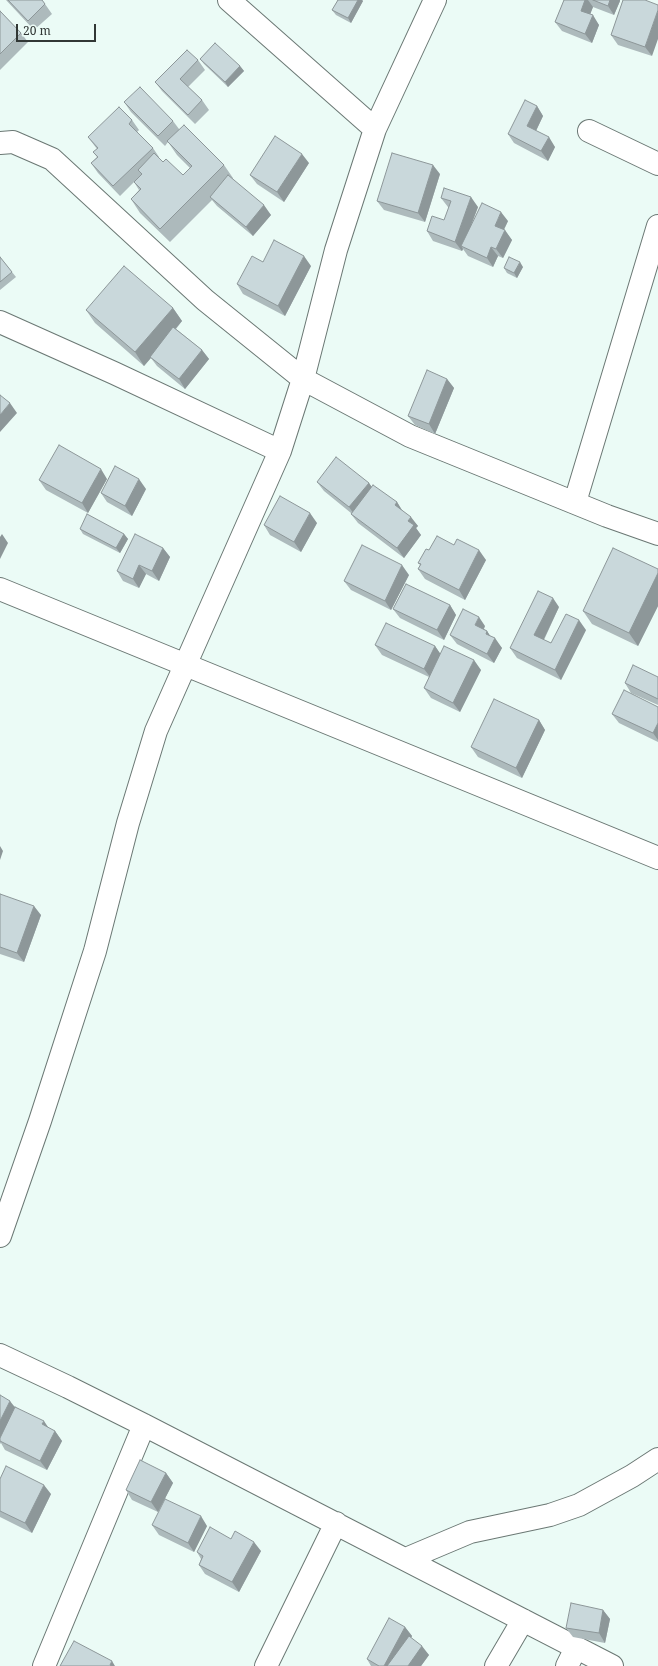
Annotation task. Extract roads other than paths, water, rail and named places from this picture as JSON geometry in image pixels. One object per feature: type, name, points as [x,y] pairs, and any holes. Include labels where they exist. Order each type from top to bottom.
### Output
[{"type":"street","points":[[229,0],[375,129]]},
{"type":"street","points":[[0,1236],[40,1122],[95,951],[128,823],[156,731],[280,452],[303,379],[336,250],[375,129],[435,0]]},
{"type":"street","points":[[588,131],[658,164]]},
{"type":"street","points":[[0,143],[13,142],[52,159],[205,300],[303,379],[410,436],[607,516],[658,534]]},
{"type":"street","points":[[575,502],[658,226]]},
{"type":"street","points":[[0,322],[114,373],[280,452]]},
{"type":"street","points":[[0,589],[185,663],[658,858]]},
{"type":"street","points":[[0,1356],[68,1387],[144,1425],[406,1558],[524,1620],[572,1657],[612,1666]]},
{"type":"street","points":[[44,1666],[144,1425]]},
{"type":"street","points":[[406,1558],[470,1532],[550,1515],[579,1505],[632,1476],[658,1459]]},
{"type":"street","points":[[266,1666],[336,1523]]},
{"type":"street","points":[[496,1666],[524,1620]]}]
